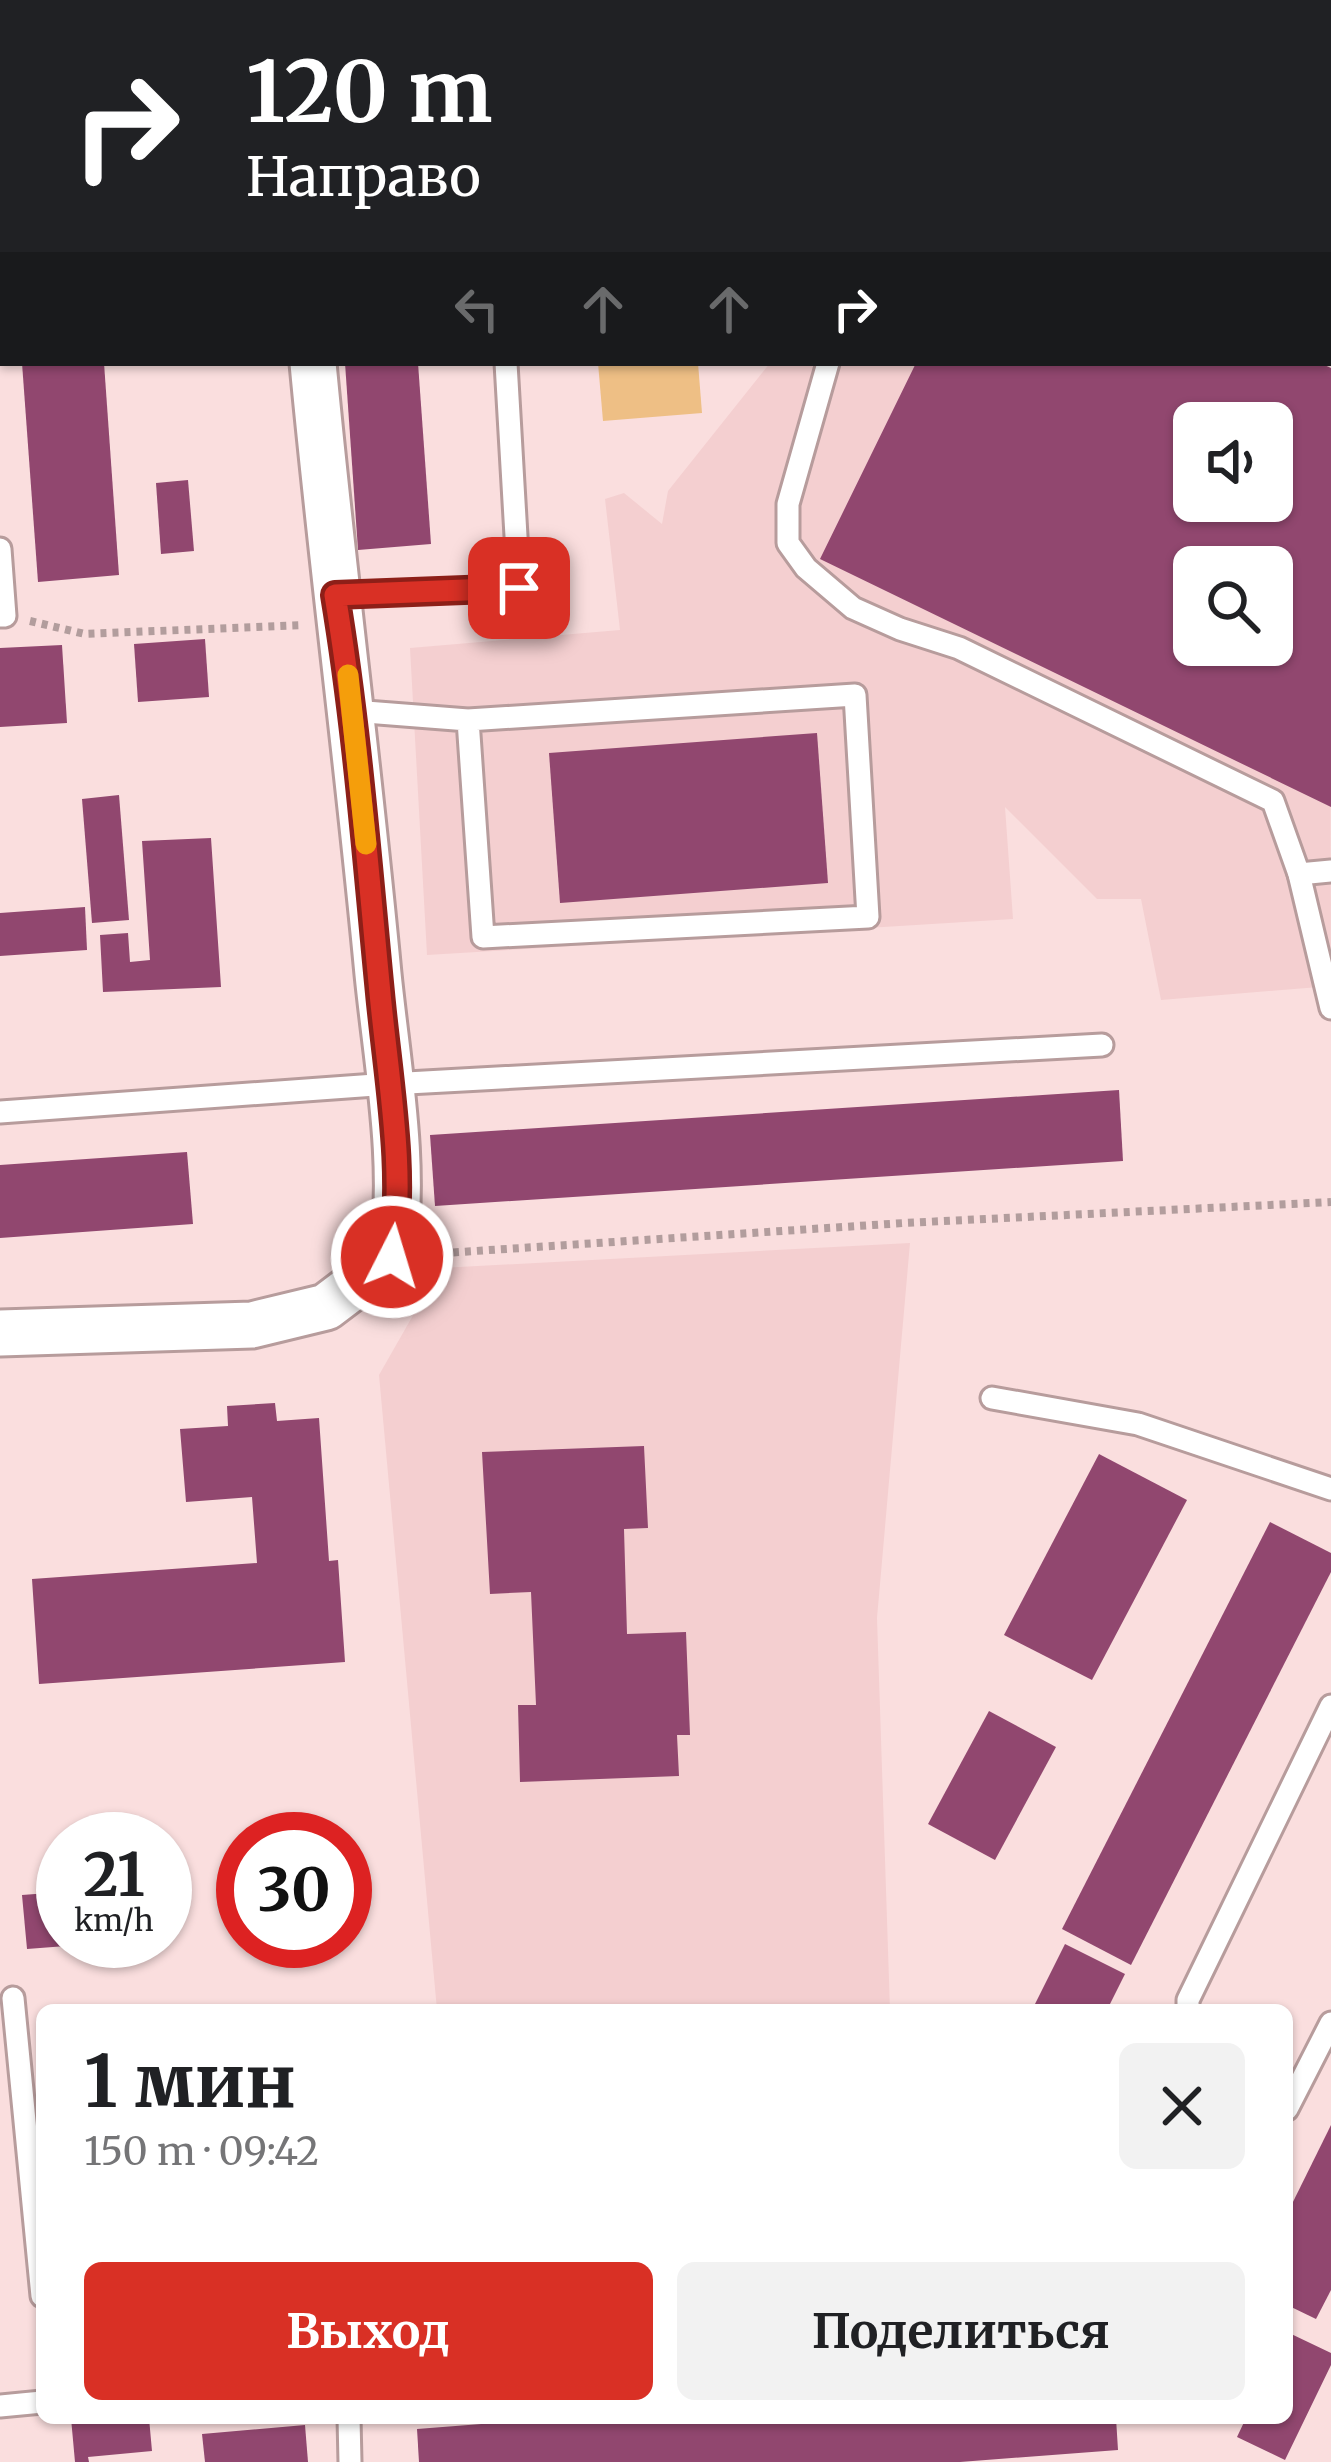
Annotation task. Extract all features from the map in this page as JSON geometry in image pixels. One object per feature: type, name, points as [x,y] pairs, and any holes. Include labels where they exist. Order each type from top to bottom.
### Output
[{"type":"street","points":[[0,1333],[252,1324],[326,1307],[392,1257],[399,1216],[389,1084],[313,366]]},
{"type":"lane","points":[[338,609],[519,588],[506,366]]},
{"type":"lane","points":[[827,366],[788,503],[788,543],[806,568],[854,608],[959,648],[1273,801],[1299,874],[1331,1008]]},
{"type":"lane","points":[[0,549],[3,616]]},
{"type":"lane","points":[[353,711],[468,720],[855,695],[868,917],[483,937],[468,720]]},
{"type":"lane","points":[[1299,874],[1331,871]]},
{"type":"lane","points":[[0,1112],[389,1084],[1102,1046]]},
{"type":"lane","points":[[992,1398],[1138,1424],[1331,1489]]},
{"type":"lane","points":[[1188,2004],[1331,1706]]},
{"type":"lane","points":[[13,1998],[36,2234]]},
{"type":"lane","points":[[1293,2097],[1331,2023]]},
{"type":"lane","points":[[0,2405],[36,2402]]},
{"type":"lane","points":[[349,2424],[350,2462]]},
{"type":"path","points":[[3,616],[85,634],[338,609]]},
{"type":"path","points":[[392,1257],[904,1223],[1331,1202]]},
{"type":"shaded area","points":[[598,366],[698,366],[702,413],[603,421]]},
{"type":"shaded area","points":[[768,366],[1329,366],[1331,986],[1161,1000],[1141,899],[1097,899],[1005,807],[1013,919],[427,955],[410,648],[620,630],[605,499],[624,493],[662,524],[668,491]]},
{"type":"shaded area","points":[[910,1243],[877,1618],[890,2004],[436,2004],[379,1375],[440,1268]]},
{"type":"building","points":[[22,366],[104,366],[119,575],[38,582]]},
{"type":"building","points":[[345,366],[418,366],[431,544],[358,550]]},
{"type":"building","points":[[915,366],[1331,368],[1331,807],[820,559]]},
{"type":"building","points":[[188,480],[194,551],[161,554],[156,483]]},
{"type":"building","points":[[205,639],[209,697],[138,702],[134,644]]},
{"type":"building","points":[[62,645],[67,723],[0,727],[0,648]]},
{"type":"building","points":[[817,733],[828,883],[560,903],[549,753]]},
{"type":"building","points":[[119,795],[129,920],[92,923],[82,799]]},
{"type":"building","points":[[211,838],[221,987],[103,992],[100,935],[128,933],[130,962],[150,960],[142,841]]},
{"type":"building","points":[[85,907],[87,950],[0,956],[0,913]]},
{"type":"building","points":[[1119,1090],[1123,1161],[435,1206],[430,1135]]},
{"type":"building","points":[[187,1152],[193,1224],[0,1238],[0,1165]]},
{"type":"building","points":[[275,1403],[277,1421],[319,1418],[329,1561],[338,1560],[345,1662],[39,1684],[32,1579],[257,1563],[252,1497],[186,1502],[180,1429],[228,1426],[227,1406]]},
{"type":"building","points":[[644,1446],[648,1528],[624,1529],[627,1634],[686,1632],[690,1735],[677,1735],[679,1776],[520,1782],[518,1705],[536,1705],[531,1592],[490,1594],[482,1452]]},
{"type":"building","points":[[1099,1454],[1187,1500],[1092,1680],[1004,1635]]},
{"type":"building","points":[[1270,1522],[1331,1553],[1331,1572],[1131,1965],[1062,1929]]},
{"type":"building","points":[[989,1711],[1056,1747],[995,1860],[928,1824]]},
{"type":"building","points":[[36,1894],[36,1948],[27,1949],[22,1895]]},
{"type":"building","points":[[1065,1944],[1125,1974],[1110,2004],[1035,2004]]},
{"type":"building","points":[[1331,2125],[1331,2290],[1316,2319],[1293,2308],[1293,2202]]},
{"type":"building","points":[[1293,2335],[1331,2353],[1331,2365],[1285,2460],[1237,2437],[1243,2424],[1293,2424]]},
{"type":"building","points":[[72,2424],[150,2424],[152,2451],[75,2462]]},
{"type":"building","points":[[481,2424],[1116,2424],[1118,2450],[960,2462],[419,2462],[417,2429]]},
{"type":"building","points":[[305,2425],[308,2462],[205,2462],[202,2434]]},
{"type":"slow traffic","points":[[348,675],[366,844]]},
{"type":"route","points":[[392,1257],[399,1216],[389,1084],[353,711],[335,595],[519,588]]}]
